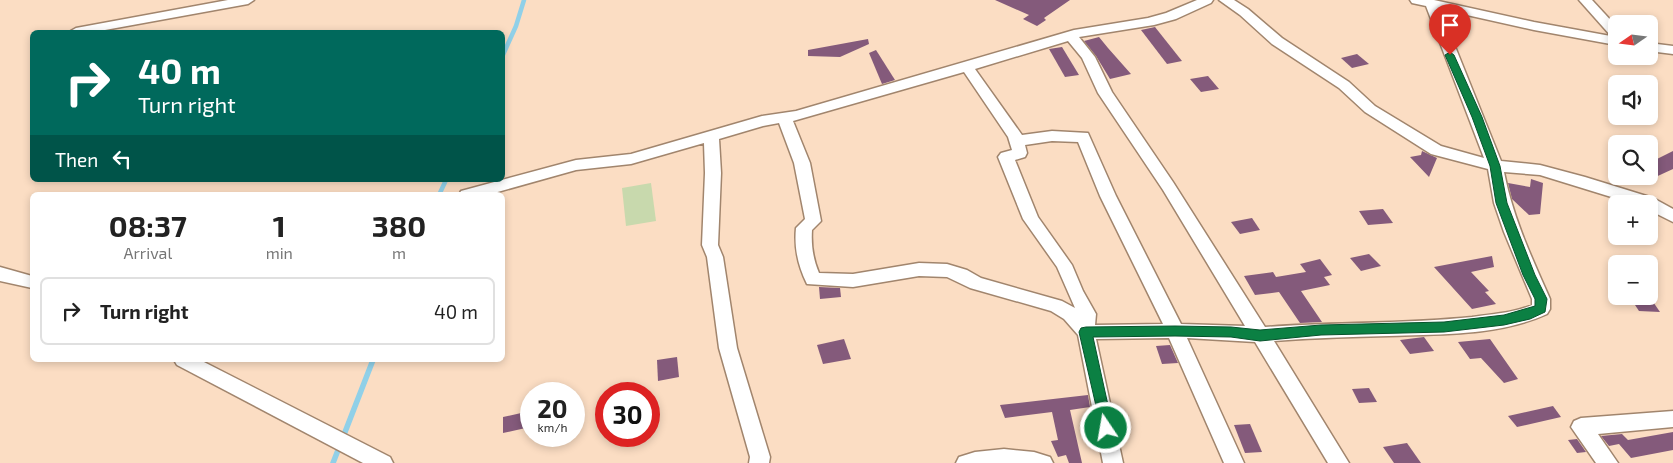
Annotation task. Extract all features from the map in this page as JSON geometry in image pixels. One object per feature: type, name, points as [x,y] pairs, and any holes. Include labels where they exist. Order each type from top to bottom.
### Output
[{"type":"street","points":[[87,30],[248,0]]},
{"type":"street","points":[[478,192],[576,164],[631,159],[762,121],[784,118],[855,100],[1071,36],[1150,22],[1187,10],[1207,0]]},
{"type":"street","points":[[1225,0],[1244,12],[1276,41],[1344,85],[1370,108],[1436,150],[1463,159],[1495,166],[1540,170],[1585,182],[1647,202],[1673,216]]},
{"type":"street","points":[[1416,0],[1534,26],[1608,40]]},
{"type":"street","points":[[1585,0],[1608,24]]},
{"type":"street","points":[[784,118],[802,163],[808,190],[813,221],[804,228],[802,240],[804,261],[812,279],[858,280],[906,270],[938,268],[965,276],[976,283],[1056,306],[1070,314],[1086,332],[1175,331],[1231,332],[1260,335],[1321,330],[1444,327],[1504,320],[1530,314],[1541,309],[1541,299],[1529,275],[1502,203],[1495,166],[1477,117],[1450,55],[1431,3]]},
{"type":"street","points":[[1071,36],[1088,57],[1105,93],[1168,186],[1339,463]]},
{"type":"street","points":[[1658,48],[1673,50]]},
{"type":"street","points":[[967,67],[1016,141],[1020,154],[1006,157],[1031,219],[1064,266],[1075,293],[1087,314],[1086,332],[1113,463]]},
{"type":"street","points":[[711,136],[713,172],[710,245],[715,257],[728,348],[760,457],[759,463]]},
{"type":"street","points":[[1016,141],[1052,136],[1083,137],[1112,204],[1141,258],[1175,331],[1234,463]]},
{"type":"street","points":[[0,274],[30,282]]},
{"type":"street","points":[[187,362],[341,444],[383,463]]},
{"type":"street","points":[[1608,463],[1582,427],[1673,419]]},
{"type":"street","points":[[966,463],[987,459],[1028,458],[1043,463]]},
{"type":"green space","points":[[651,183],[656,221],[626,226],[622,188]]},
{"type":"building","points":[[995,0],[1070,0],[1044,18],[1046,20],[1037,26],[1023,19],[1029,15]]},
{"type":"building","points":[[1155,27],[1182,61],[1167,64],[1141,30]]},
{"type":"building","points":[[1099,37],[1131,74],[1110,79],[1084,41]]},
{"type":"building","points":[[868,39],[869,44],[840,57],[808,56],[808,50]]},
{"type":"building","points":[[1062,47],[1079,75],[1065,77],[1049,49]]},
{"type":"building","points":[[876,50],[895,80],[882,84],[869,53]]},
{"type":"building","points":[[1357,54],[1369,64],[1352,68],[1341,58]]},
{"type":"building","points":[[1208,76],[1219,89],[1201,92],[1190,79]]},
{"type":"building","points":[[1422,151],[1437,158],[1429,177],[1410,157],[1421,155]]},
{"type":"building","points":[[1673,151],[1673,169],[1658,176],[1658,158]]},
{"type":"building","points":[[1531,179],[1543,183],[1540,214],[1529,215],[1512,199],[1508,183],[1530,187]]},
{"type":"building","points":[[1383,209],[1393,223],[1368,225],[1359,211]]},
{"type":"building","points":[[1252,218],[1260,230],[1240,234],[1231,222]]},
{"type":"building","points":[[1369,254],[1381,266],[1361,271],[1350,258]]},
{"type":"building","points":[[1492,256],[1494,267],[1471,272],[1489,291],[1485,292],[1496,304],[1472,309],[1434,267]]},
{"type":"building","points":[[1320,259],[1332,275],[1324,277],[1330,285],[1301,291],[1322,322],[1300,323],[1279,292],[1255,295],[1244,276],[1273,272],[1276,277],[1306,272],[1300,264]]},
{"type":"building","points":[[819,287],[840,288],[841,297],[820,299]]},
{"type":"building","points":[[1635,305],[1655,305],[1660,312],[1639,311]]},
{"type":"building","points":[[1424,337],[1434,351],[1410,354],[1400,340]]},
{"type":"building","points":[[844,339],[851,359],[823,364],[817,345]]},
{"type":"building","points":[[1490,339],[1518,379],[1504,383],[1481,358],[1470,359],[1458,342]]},
{"type":"building","points":[[1170,345],[1178,363],[1162,364],[1156,346]]},
{"type":"building","points":[[677,357],[679,377],[658,381],[657,360]]},
{"type":"building","points":[[1369,388],[1377,402],[1359,403],[1352,389]]},
{"type":"building","points":[[1088,395],[1090,407],[1070,410],[1082,463],[1069,463],[1066,455],[1058,457],[1051,441],[1058,440],[1052,412],[1005,418],[1000,405]]},
{"type":"building","points":[[1553,406],[1561,417],[1517,427],[1508,416]]},
{"type":"building","points":[[520,413],[520,429],[503,433],[503,417]]},
{"type":"building","points":[[1250,424],[1262,452],[1245,453],[1234,425]]},
{"type":"building","points":[[1673,432],[1673,450],[1631,458],[1619,444],[1609,446],[1601,436],[1622,434],[1628,440]]},
{"type":"building","points":[[1577,439],[1586,452],[1577,453],[1568,440]]},
{"type":"building","points":[[1407,443],[1421,463],[1394,463],[1383,447]]},
{"type":"waterway","points":[[505,50],[516,26],[524,0]]},
{"type":"waterway","points":[[440,192],[445,182]]},
{"type":"waterway","points":[[333,463],[372,362]]},
{"type":"route","points":[[1106,428],[1086,332],[1175,331],[1231,332],[1260,335],[1321,330],[1444,327],[1504,320],[1530,314],[1541,309],[1541,299],[1529,275],[1502,203],[1495,166],[1477,117],[1450,55]]}]
